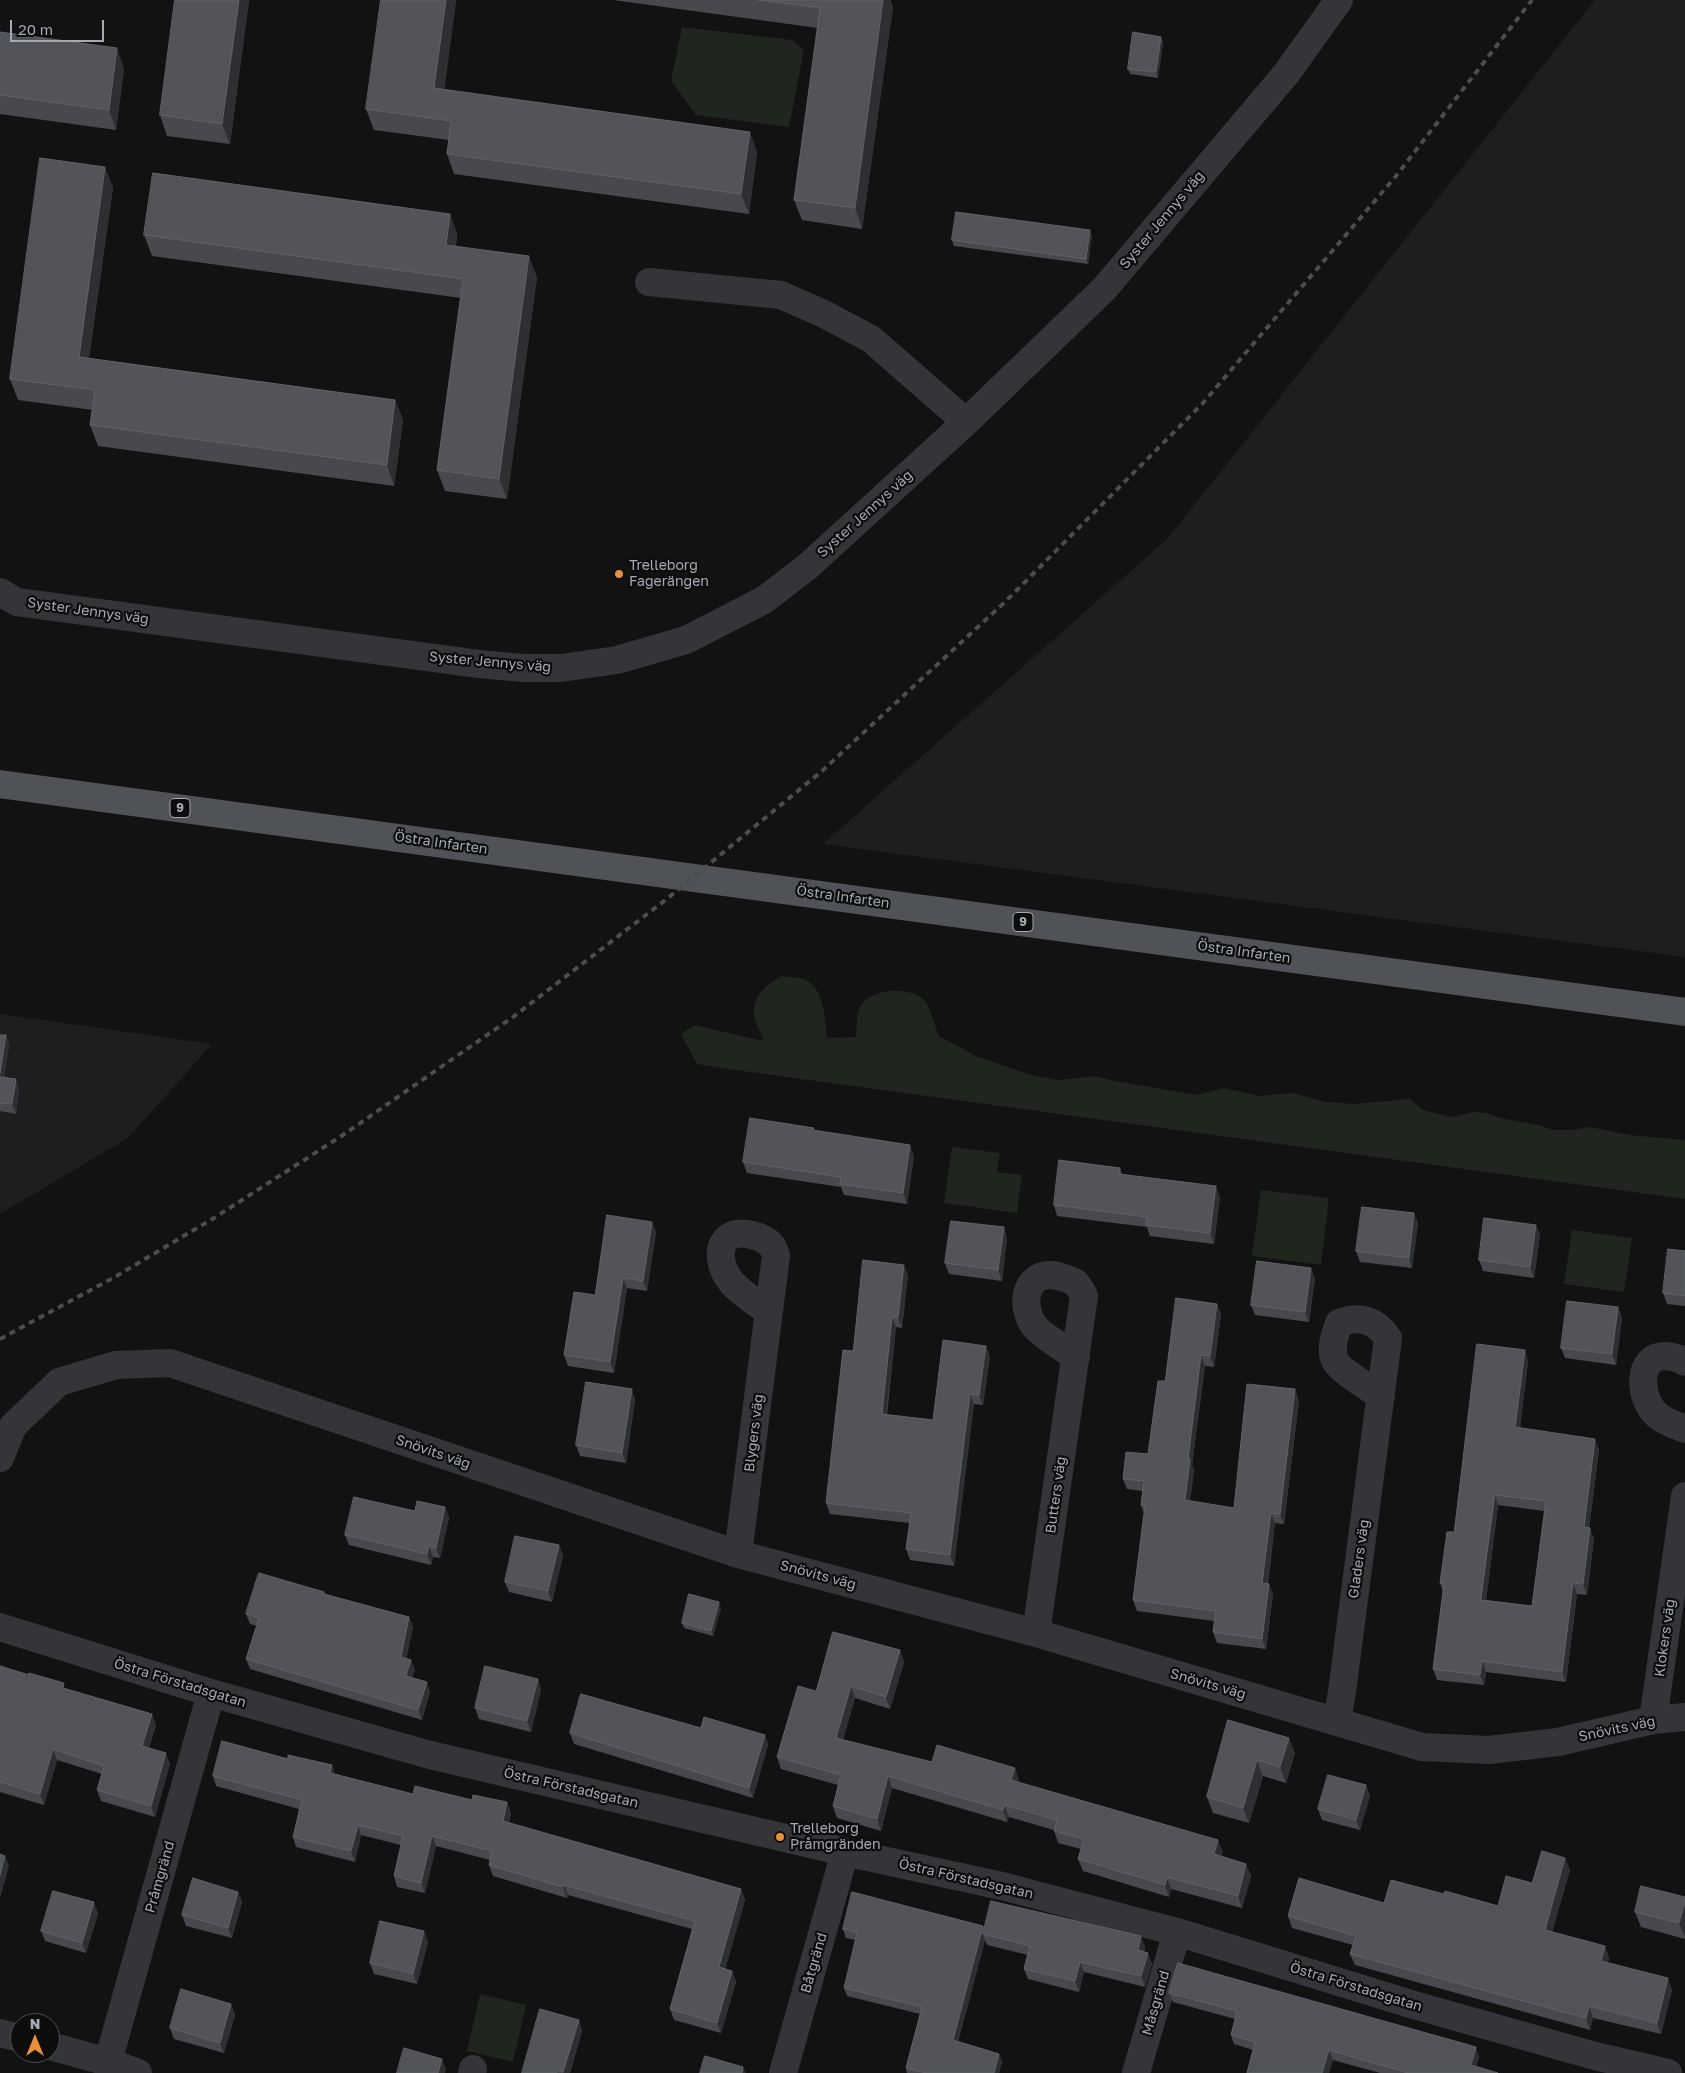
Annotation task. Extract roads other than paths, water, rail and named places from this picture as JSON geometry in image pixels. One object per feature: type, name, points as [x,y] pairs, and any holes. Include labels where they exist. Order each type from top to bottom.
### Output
[{"type":"main road","name":"Östra Infarten","points":[[0,784],[1685,1012]]},
{"type":"street","name":"Syster Jennys väg","points":[[0,592],[17,602],[479,664],[524,668],[561,668],[617,660],[686,640],[764,600],[806,567],[966,422],[1104,289],[1286,74],[1339,0]]},
{"type":"street","points":[[649,282],[781,296],[824,314],[870,339],[966,422]]},
{"type":"street","name":"Blygers väg","points":[[738,1554],[769,1312]]},
{"type":"street","points":[[1685,1362],[1669,1356],[1657,1356],[1649,1361],[1642,1379],[1649,1405],[1657,1416],[1685,1429]]},
{"type":"street","name":"Butters väg","points":[[1036,1633],[1076,1357]]},
{"type":"street","name":"Snövits väg","points":[[0,1458],[13,1426],[59,1382],[116,1365],[170,1363],[738,1554],[1036,1633],[1422,1747],[1489,1750],[1558,1742],[1653,1720],[1685,1717]]},
{"type":"street","name":"Gladers väg","points":[[1338,1721],[1381,1396]]},
{"type":"street","name":"Klokers väg","points":[[1653,1720],[1685,1496]]},
{"type":"street","name":"Östra Förstadsgatan","points":[[0,1627],[211,1693],[430,1755],[845,1852],[1002,1886],[1177,1932],[1414,2005],[1593,2065],[1668,2073]]},
{"type":"street","name":"Pråmgränd","points":[[108,2062],[211,1693]]},
{"type":"street","name":"Båtgränd","points":[[783,2073],[845,1852]]},
{"type":"street","name":"Måsgränd","points":[[1136,2073],[1177,1932]]},
{"type":"street","points":[[60,2049],[108,2062],[138,2073]]},
{"type":"railway","points":[[0,1339],[113,1278],[214,1218],[343,1135],[513,1017],[668,898],[822,771],[1006,601],[1203,403],[1396,176],[1532,0]]},
{"type":"place","name":"Trelleborg Fagerängen","points":[[619,574]]},
{"type":"place","name":"Trelleborg Pråmgränden","points":[[780,1837]]}]
